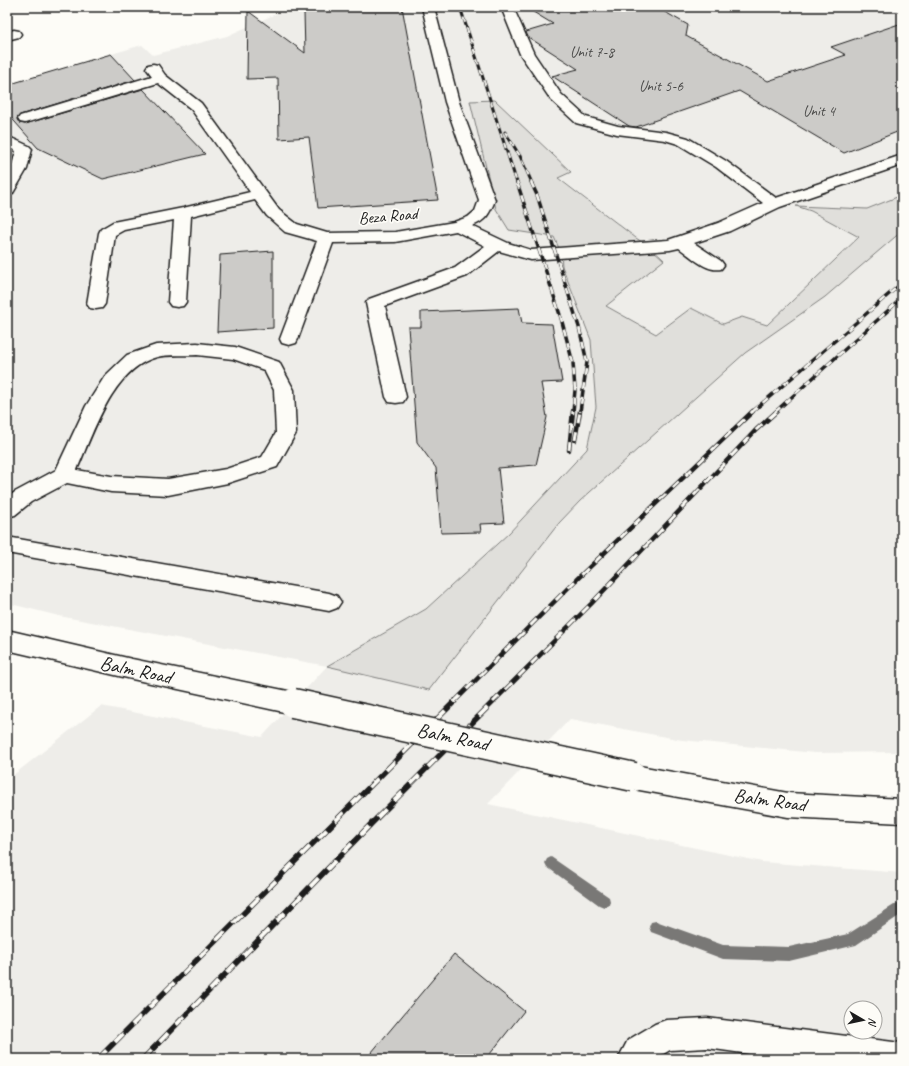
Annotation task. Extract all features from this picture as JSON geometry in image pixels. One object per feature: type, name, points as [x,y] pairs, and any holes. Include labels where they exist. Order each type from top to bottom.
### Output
[{"type":"street","name":"Beza Road","points":[[26,119],[157,73],[196,106],[273,213],[291,228],[326,238],[395,237],[458,226],[474,220],[482,213],[487,200],[452,102],[428,7]]},
{"type":"street","points":[[507,8],[527,54],[556,97],[581,120],[617,130],[666,136],[683,141],[721,164],[774,204]]},
{"type":"street","points":[[7,141],[24,149],[18,169],[7,190]]},
{"type":"street","points":[[458,226],[496,246],[531,255],[651,248],[682,242],[712,231],[774,204],[902,160]]},
{"type":"street","points":[[96,304],[107,233],[119,226],[183,213],[259,194]]},
{"type":"street","points":[[177,302],[183,213]]},
{"type":"street","points":[[712,231],[728,241]]},
{"type":"street","points":[[289,339],[326,238]]},
{"type":"street","points":[[682,242],[714,265]]},
{"type":"street","points":[[396,397],[375,303],[461,272],[496,246]]},
{"type":"street","points":[[7,508],[23,497],[64,475],[93,411],[112,380],[134,359],[156,351],[197,349],[235,353],[272,366],[284,390],[286,433],[270,462],[228,476],[168,488],[111,484],[64,475]]},
{"type":"street","points":[[7,545],[329,602]]},
{"type":"street","name":"Balm Road","points":[[7,640],[132,669],[634,777],[788,805],[902,811]]},
{"type":"street","points":[[634,1059],[638,1051],[666,1035],[706,1033],[901,1059]]},
{"type":"shaded area","points":[[291,7],[902,7],[902,195],[867,209],[797,206],[811,211],[859,237],[767,325],[742,317],[723,324],[691,308],[656,334],[606,306],[663,260],[651,248],[558,177],[571,172],[532,136],[509,230],[554,237],[561,253],[562,266],[591,340],[596,407],[587,449],[509,533],[426,609],[328,666],[429,690],[559,523],[580,501],[745,353],[902,231],[902,752],[815,753],[682,740],[570,719],[488,804],[762,862],[902,873],[902,1059],[7,1059],[7,780],[101,706],[262,737],[327,666],[59,616],[7,603],[7,85],[142,45],[153,55],[227,36]]},
{"type":"shaded area","points":[[495,100],[571,172],[558,178],[651,248],[664,260],[606,306],[656,334],[691,308],[723,324],[742,317],[767,325],[859,237],[811,211],[796,206],[867,209],[902,195],[902,231],[825,297],[745,353],[580,501],[559,523],[429,690],[327,666],[426,609],[509,533],[587,449],[596,407],[591,340],[562,266],[561,253],[554,237],[509,230],[496,209],[470,101]]},
{"type":"building","points":[[314,7],[402,7],[438,200],[318,208],[309,137],[279,139],[278,78],[247,79],[248,11],[305,53],[304,12],[314,11]]},
{"type":"building","points":[[525,7],[656,7],[688,25],[686,36],[768,81],[846,55],[831,47],[902,23],[902,130],[844,153],[739,91],[636,127],[629,126],[552,76],[578,69],[528,37],[526,32],[553,24]]},
{"type":"building","points":[[111,54],[135,80],[20,115],[17,118],[19,123],[25,124],[143,89],[205,154],[103,179],[38,148],[7,113],[7,85]]},
{"type":"building","points":[[273,251],[273,328],[217,332],[220,255]]},
{"type":"building","points":[[519,308],[522,323],[552,324],[562,382],[541,383],[547,417],[536,465],[498,468],[504,523],[480,524],[481,532],[441,533],[436,468],[417,442],[408,327],[421,327],[421,312]]},
{"type":"building","points":[[454,954],[524,1011],[486,1059],[366,1059]]},
{"type":"waterway","points":[[551,863],[604,901]]},
{"type":"waterway","points":[[656,927],[723,952],[789,954],[851,940],[902,906]]},
{"type":"railway","points":[[460,7],[517,183]]},
{"type":"railway","points":[[505,132],[520,156],[532,183]]},
{"type":"railway","points":[[517,182],[561,318],[573,363],[575,390],[573,412]]},
{"type":"railway","points":[[531,182],[537,195],[579,327],[587,362],[580,412]]},
{"type":"railway","points":[[752,412],[902,283]]},
{"type":"railway","points":[[775,412],[902,298]]},
{"type":"railway","points":[[569,450],[573,411]]},
{"type":"railway","points":[[575,440],[580,411]]},
{"type":"railway","points":[[455,701],[576,580],[753,411]]},
{"type":"railway","points":[[143,1059],[371,824],[591,604],[756,430],[777,411]]},
{"type":"railway","points":[[98,1059],[455,701]]}]
